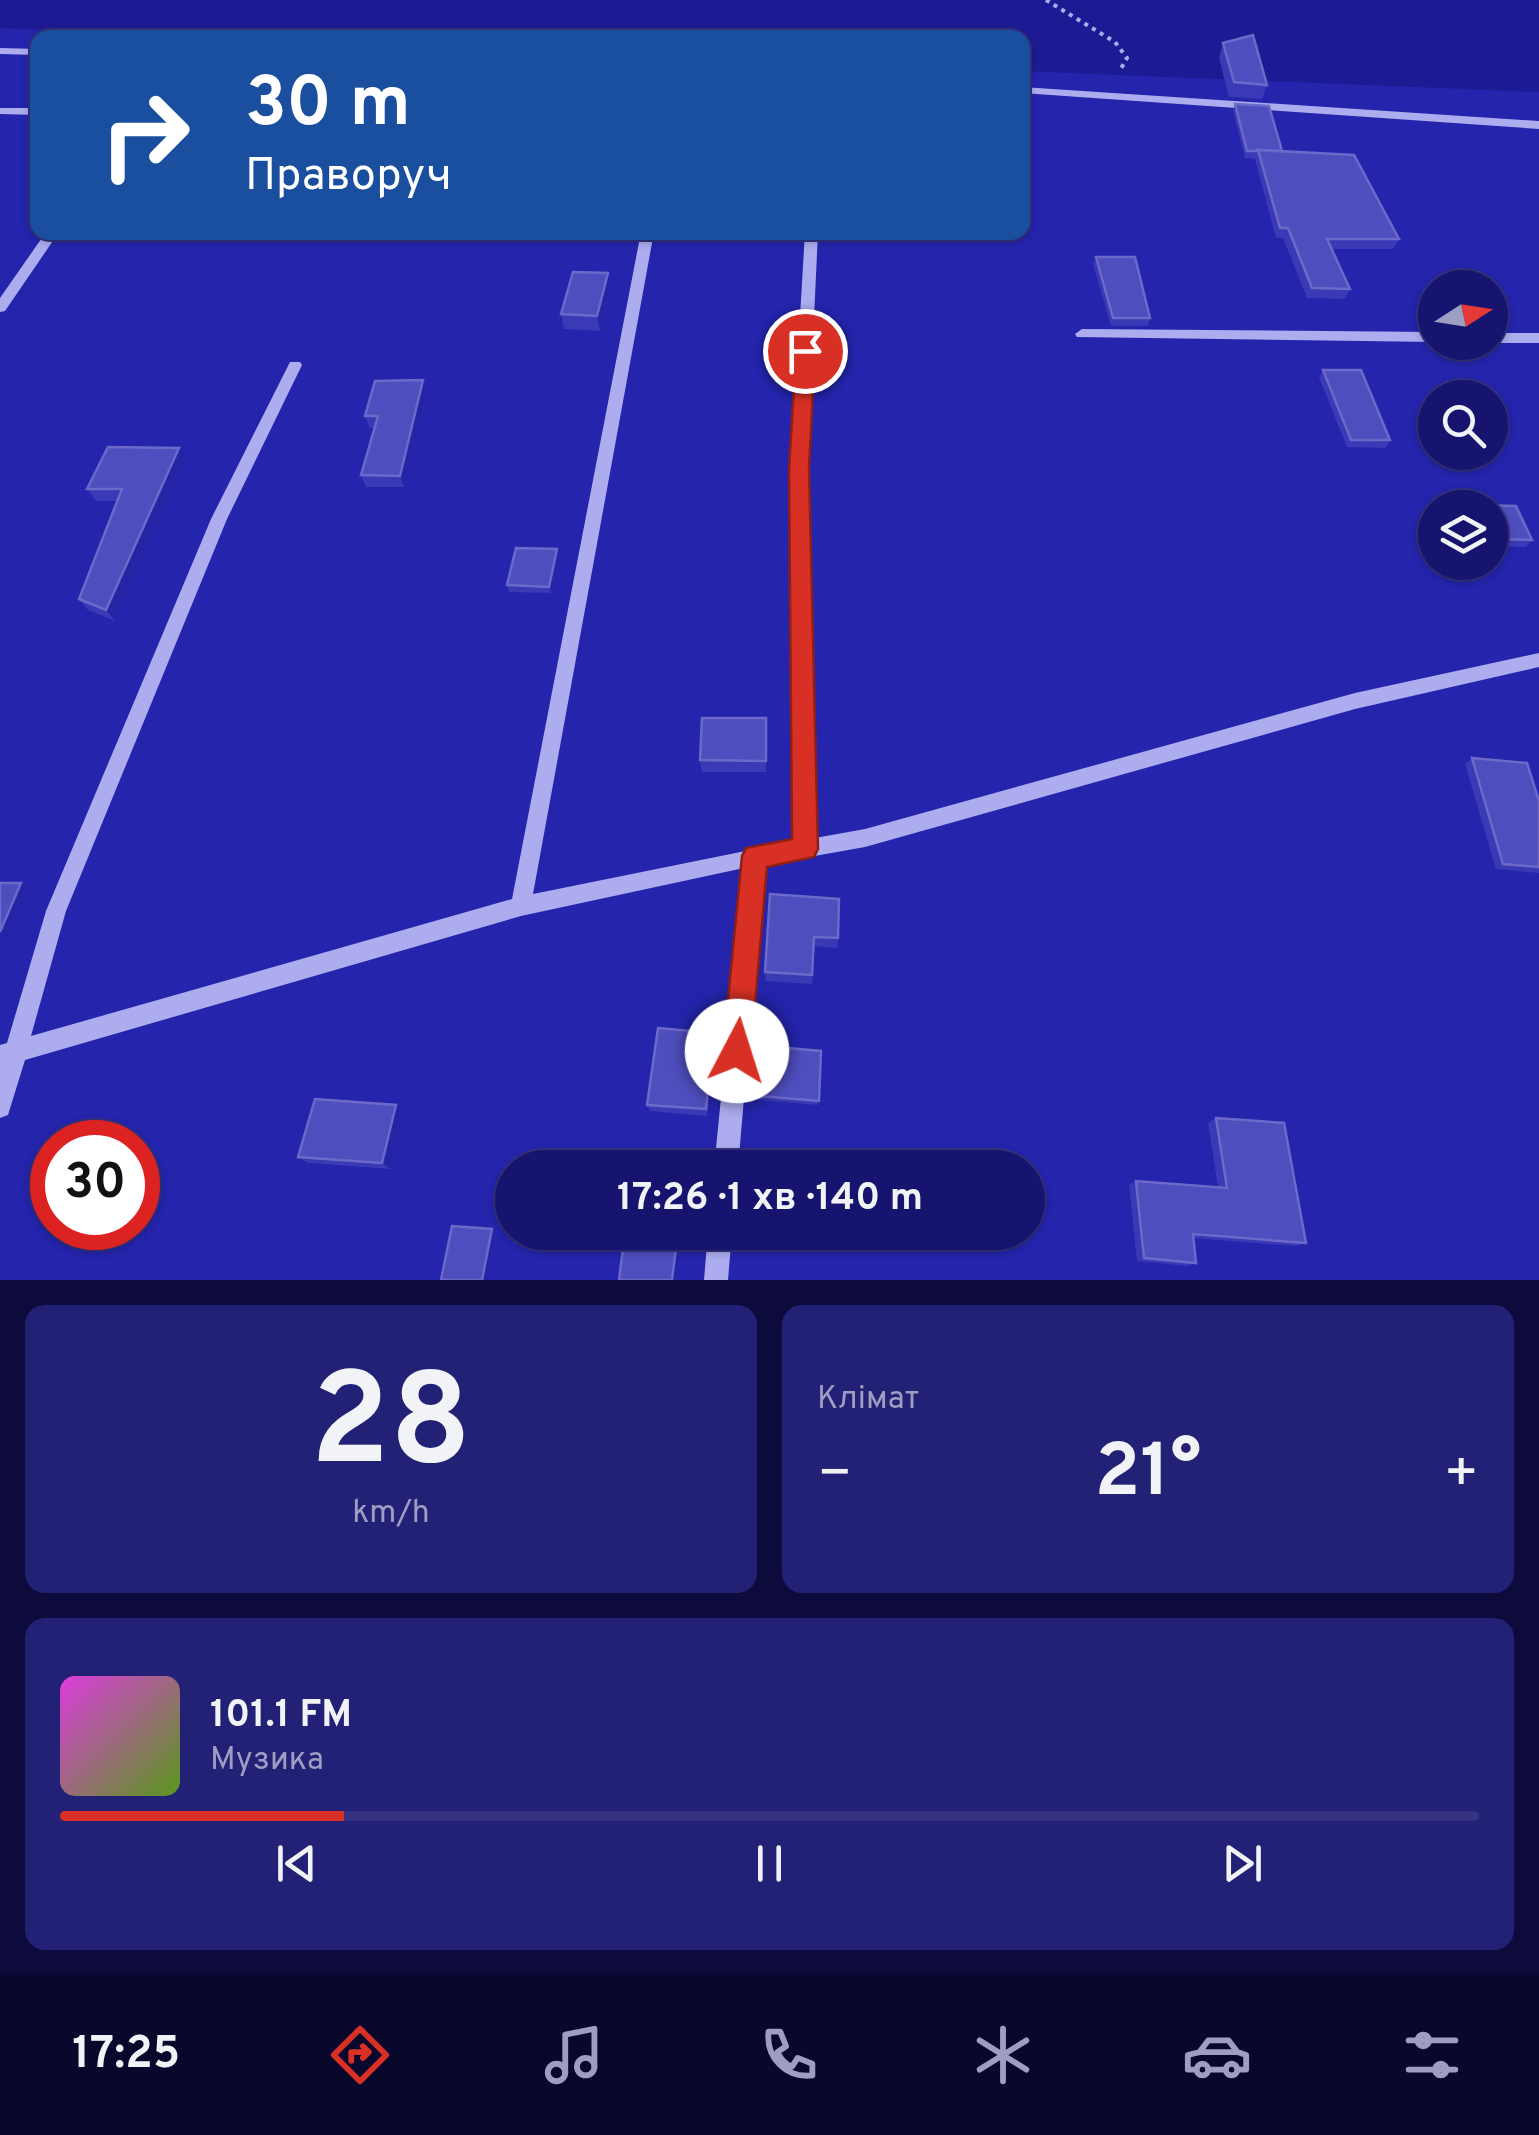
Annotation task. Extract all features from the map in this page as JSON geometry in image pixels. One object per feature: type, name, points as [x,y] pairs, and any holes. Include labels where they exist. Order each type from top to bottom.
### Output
[{"type":"street","points":[[0,51],[30,52]]},
{"type":"street","points":[[1030,91],[1539,125]]},
{"type":"street","points":[[0,111],[30,112]]},
{"type":"street","points":[[0,308],[47,240]]},
{"type":"street","points":[[521,906],[646,240]]},
{"type":"street","points":[[805,849],[799,469],[812,240]]},
{"type":"street","points":[[1082,334],[1418,337]]},
{"type":"street","points":[[1508,338],[1539,338]]},
{"type":"street","points":[[0,1107],[7,1054],[56,911],[219,519],[295,365]]},
{"type":"street","points":[[7,1054],[521,906],[755,856],[866,838],[1355,701],[1539,660]]},
{"type":"street","points":[[728,1150],[755,856]]},
{"type":"street","points":[[716,1280],[718,1250]]},
{"type":"path","points":[[1046,0],[1115,42],[1126,55],[1125,66],[1097,95]]},
{"type":"shaded area","points":[[0,28],[50,30],[30,30],[30,240],[1030,240],[1030,71],[1539,92],[1539,1280],[0,1280]]},
{"type":"building","points":[[1253,35],[1267,85],[1234,82],[1223,43]]},
{"type":"building","points":[[1235,104],[1269,106],[1282,151],[1247,151]]},
{"type":"building","points":[[1258,150],[1354,155],[1399,239],[1327,239],[1350,289],[1312,288],[1288,228],[1280,228]]},
{"type":"building","points":[[1096,257],[1135,257],[1150,318],[1113,318]]},
{"type":"building","points":[[573,272],[608,273],[597,316],[561,314]]},
{"type":"building","points":[[1323,370],[1361,370],[1390,440],[1351,440]]},
{"type":"building","points":[[423,380],[400,476],[361,475],[378,416],[365,416],[375,381]]},
{"type":"building","points":[[108,447],[179,448],[106,610],[79,599],[122,489],[87,489]]},
{"type":"building","points":[[1508,506],[1516,506],[1532,540],[1508,539]]},
{"type":"building","points":[[516,548],[557,549],[549,587],[507,585]]},
{"type":"building","points":[[702,718],[766,718],[766,761],[700,760]]},
{"type":"building","points":[[1472,758],[1527,763],[1539,801],[1539,867],[1503,864]]},
{"type":"building","points":[[0,883],[21,883],[0,932]]},
{"type":"building","points":[[770,894],[839,899],[838,938],[814,937],[812,975],[765,972]]},
{"type":"building","points":[[658,1028],[714,1033],[713,1038],[721,1039],[716,1089],[708,1089],[706,1109],[647,1105]]},
{"type":"building","points":[[752,1045],[821,1051],[819,1101],[747,1095]]},
{"type":"building","points":[[315,1099],[396,1105],[382,1163],[298,1157]]},
{"type":"building","points":[[1216,1118],[1284,1123],[1306,1243],[1193,1234],[1196,1263],[1144,1258],[1136,1181],[1227,1188]]},
{"type":"building","points":[[452,1226],[492,1229],[482,1280],[441,1280]]},
{"type":"building","points":[[623,1250],[676,1250],[672,1280],[619,1280]]},
{"type":"route","points":[[737,1051],[755,856],[805,849],[799,469],[805,351]]}]
